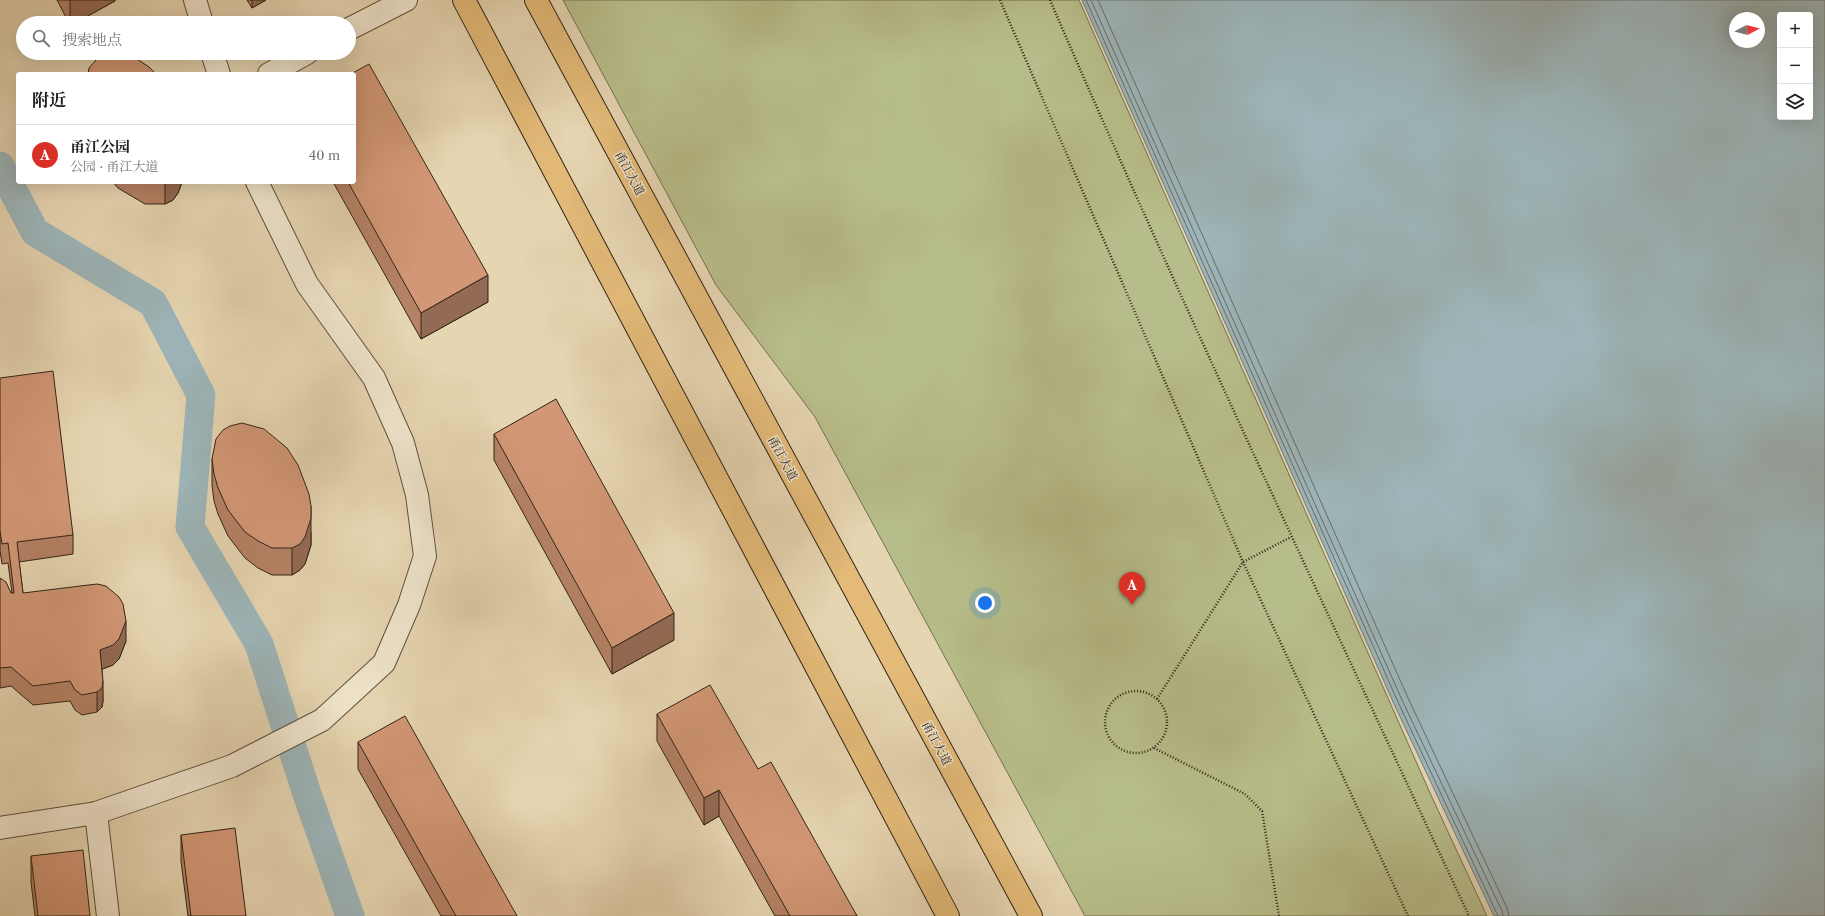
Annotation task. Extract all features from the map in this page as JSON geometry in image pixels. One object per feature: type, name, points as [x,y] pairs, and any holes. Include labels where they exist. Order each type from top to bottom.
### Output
[{"type":"main road","points":[[464,0],[948,916]]},
{"type":"main road","name":"甬江大道","points":[[536,0],[1031,916]]},
{"type":"lane","points":[[195,0],[200,16]]},
{"type":"lane","points":[[356,26],[406,0]]},
{"type":"lane","points":[[214,60],[217,72]]},
{"type":"lane","points":[[273,72],[294,60]]},
{"type":"lane","points":[[0,828],[96,813],[232,766],[322,720],[384,663],[410,605],[425,556],[417,495],[403,443],[374,378],[307,284],[258,184]]},
{"type":"lane","points":[[96,813],[108,916]]},
{"type":"path","points":[[1000,0],[1243,562],[1408,916]]},
{"type":"path","points":[[1050,0],[1092,98],[1291,537],[1469,916]]},
{"type":"path","points":[[1157,699],[1243,562],[1291,537]]},
{"type":"path","points":[[1134,691],[1146,692],[1157,699],[1165,710],[1167,724],[1163,738],[1154,748],[1142,753],[1130,753],[1118,748],[1110,738],[1106,726],[1106,714],[1112,702],[1121,694],[1134,691]]},
{"type":"path","points":[[1154,748],[1245,794],[1262,811],[1279,916]]},
{"type":"green space","points":[[563,0],[1079,0],[1430,793],[1487,916],[1085,916],[815,417],[716,285]]},
{"type":"water","points":[[1082,0],[1825,0],[1825,916],[1494,916],[1394,704]]},
{"type":"building","points":[[96,60],[138,60],[154,72],[88,72],[89,68]]},
{"type":"building","points":[[369,64],[488,275],[421,313],[349,184],[356,184],[356,72],[355,72]]},
{"type":"building","points":[[53,371],[73,535],[17,542],[23,593],[97,584],[106,586],[119,597],[123,604],[126,621],[119,639],[113,645],[100,650],[103,681],[102,688],[97,692],[82,695],[75,690],[70,681],[33,686],[11,667],[0,668],[0,578],[6,582],[11,593],[14,593],[8,543],[2,544],[0,531],[0,378]]},
{"type":"building","points":[[556,399],[674,613],[612,648],[494,434]]},
{"type":"building","points":[[242,423],[264,429],[287,448],[298,465],[309,494],[311,518],[305,537],[300,544],[292,548],[272,548],[245,532],[228,510],[218,488],[212,459],[216,439],[223,430],[230,426]]},
{"type":"building","points":[[710,685],[758,769],[771,762],[857,916],[790,916],[719,790],[704,798],[657,714]]},
{"type":"building","points":[[405,716],[517,916],[456,916],[358,742]]},
{"type":"building","points":[[235,828],[246,916],[191,916],[181,835]]},
{"type":"building","points":[[83,850],[90,916],[38,916],[31,856]]},
{"type":"waterway","points":[[0,166],[35,232],[153,303],[201,395],[190,527],[259,644],[307,794],[350,916]]},
{"type":"place","name":"甬江公园","points":[[1132,605]]}]
